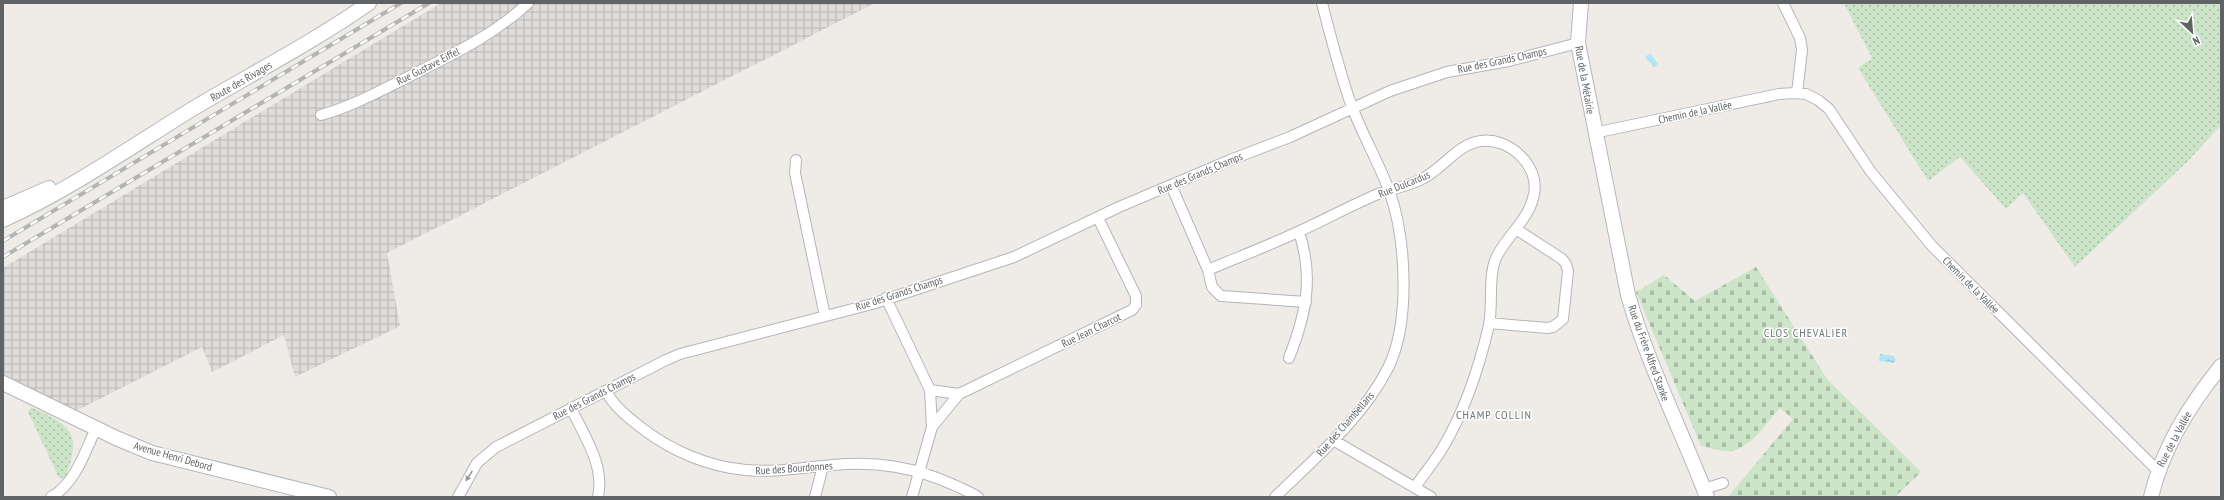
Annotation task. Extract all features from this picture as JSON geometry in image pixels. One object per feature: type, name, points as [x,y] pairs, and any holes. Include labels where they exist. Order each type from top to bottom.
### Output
[{"type":"street","name":"Route des Rivages","points":[[113,158],[369,3]]},
{"type":"street","name":"Rue Gustave Eiffel","points":[[321,116],[346,108],[477,42],[502,25],[528,3]]},
{"type":"street","name":"Rue des Chambellans","points":[[1275,497],[1333,440],[1376,388],[1388,367],[1398,334],[1404,276],[1398,221],[1389,191],[1353,108],[1322,3]]},
{"type":"street","name":"Rue de la Métairie","points":[[1581,3],[1578,43],[1594,133]]},
{"type":"street","points":[[1783,3],[1800,38],[1802,50],[1797,93]]},
{"type":"street","name":"Rue des Grands Champs","points":[[458,497],[474,469],[484,456],[506,441],[680,354],[825,316],[1014,257],[1171,185],[1290,137],[1390,91],[1446,72],[1509,61],[1578,43]]},
{"type":"street","name":"Chemin de la Vallée","points":[[1594,133],[1779,94],[1797,93],[1818,100],[1829,109],[1871,172],[1932,246],[2157,470]]},
{"type":"street","name":"Rue du Frère Alfred Stanke","points":[[1594,133],[1628,295],[1637,326],[1705,493]]},
{"type":"street","name":"Rue Dulcardus","points":[[1208,270],[1299,232],[1389,191],[1423,179],[1437,171],[1470,144],[1482,141],[1499,143],[1515,151],[1522,157],[1534,177],[1535,193],[1530,208],[1496,259],[1489,323],[1476,375],[1462,412],[1442,448],[1415,487]]},
{"type":"street","points":[[3,208],[113,158]]},
{"type":"street","points":[[3,220],[66,189],[113,158]]},
{"type":"street","points":[[796,160],[795,173],[825,316]]},
{"type":"street","points":[[1171,185],[1208,270],[1212,287],[1221,296],[1306,302]]},
{"type":"street","name":"Rue Jean Charcot","points":[[932,428],[959,394],[1132,310],[1136,305],[1136,296],[1098,218]]},
{"type":"street","points":[[1489,323],[1547,328],[1554,327],[1563,319],[1568,271],[1566,264],[1562,259],[1516,229]]},
{"type":"street","points":[[1289,358],[1301,327],[1306,302],[1305,251],[1299,232]]},
{"type":"street","name":"Rue Jean Charcot","points":[[886,298],[930,390],[932,428],[912,497]]},
{"type":"street","name":"Rue de la Vallée","points":[[2151,497],[2157,470],[2180,422],[2221,366]]},
{"type":"street","name":"Avenue Henri Debord","points":[[3,383],[96,428],[152,452],[329,497]]},
{"type":"street","points":[[930,390],[959,394]]},
{"type":"street","name":"Rue des Bourdonnes","points":[[606,391],[610,399],[625,415],[652,436],[674,449],[702,461],[751,471],[770,472],[859,463],[895,466],[920,471],[978,497]]},
{"type":"street","points":[[571,408],[591,448],[598,476],[598,497]]},
{"type":"street","points":[[57,496],[71,480],[96,428]]},
{"type":"street","points":[[1333,440],[1431,497]]},
{"type":"street","points":[[815,497],[823,466]]},
{"type":"street","points":[[1705,493],[1723,483]]},
{"type":"shaded area","points":[[441,3],[875,3],[387,253],[400,326],[295,377],[284,335],[212,372],[202,347],[68,415],[3,383],[3,268]]},
{"type":"green space","points":[[1844,3],[2221,3],[2221,125],[2188,161],[2075,267],[2023,193],[2006,209],[1960,157],[1928,181],[1858,68],[1872,58]]},
{"type":"green space","points":[[1756,267],[1827,379],[1921,472],[1895,497],[1728,497],[1793,419],[1780,408],[1756,436],[1738,449],[1724,451],[1701,446],[1636,292],[1664,275],[1695,301]]},
{"type":"green space","points":[[31,407],[56,419],[70,432],[73,441],[73,450],[65,478],[59,478],[28,412]]},
{"type":"water","points":[[1650,53],[1658,64],[1654,67],[1645,57]]},
{"type":"water","points":[[1880,354],[1894,356],[1896,360],[1893,363],[1879,361]]},
{"type":"railway","points":[[3,241],[401,3]]},
{"type":"railway","points":[[3,257],[429,3]]},
{"type":"district","name":"CLOS CHEVALIER","points":[[1806,333]]},
{"type":"district","name":"CHAMP COLLIN","points":[[1494,415]]}]
